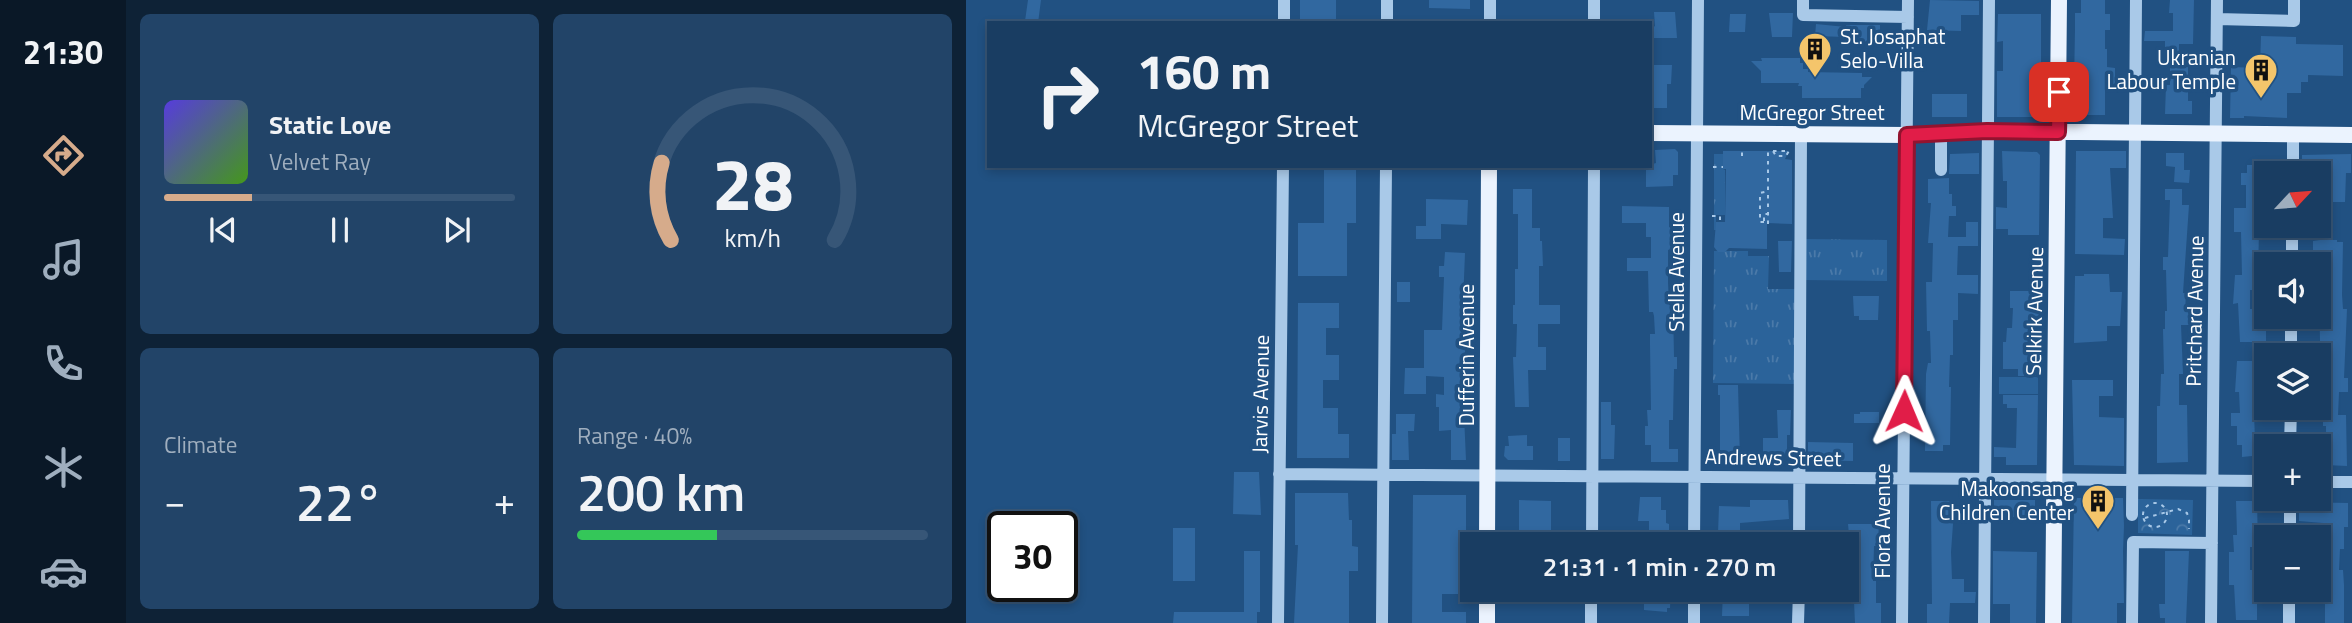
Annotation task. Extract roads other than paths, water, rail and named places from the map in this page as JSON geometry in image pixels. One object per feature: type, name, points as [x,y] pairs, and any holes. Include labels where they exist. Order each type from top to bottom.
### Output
[{"type":"main road","name":"Selkirk Avenue","points":[[2053,623],[2059,0]]},
{"type":"main road","name":"McGregor Street","points":[[1652,133],[1907,135],[1987,131],[2352,135]]},
{"type":"main road","name":"Dufferin Avenue","points":[[1487,532],[1489,168]]},
{"type":"main road","points":[[1486,623],[1487,602]]},
{"type":"street","points":[[1284,0],[1284,21]]},
{"type":"street","points":[[1387,0],[1387,21]]},
{"type":"street","points":[[1490,0],[1490,21]]},
{"type":"street","points":[[1594,0],[1594,21]]},
{"type":"street","name":"Stella Avenue","points":[[1694,532],[1698,0]]},
{"type":"street","points":[[1803,0],[1803,15],[1908,17]]},
{"type":"street","name":"Flora Avenue","points":[[1902,623],[1908,0]]},
{"type":"street","points":[[1984,623],[1989,0]]},
{"type":"street","points":[[2136,0],[2133,481],[2137,518]]},
{"type":"street","name":"Pritchard Avenue","points":[[2211,623],[2217,0]]},
{"type":"street","points":[[2217,19],[2294,21],[2294,0]]},
{"type":"street","points":[[1941,132],[1941,170]]},
{"type":"street","points":[[1799,532],[1801,134]]},
{"type":"street","points":[[2293,134],[2293,161]]},
{"type":"street","name":"Jarvis Avenue","points":[[1278,623],[1283,168]]},
{"type":"street","points":[[1382,623],[1386,168]]},
{"type":"street","points":[[1592,532],[1594,168]]},
{"type":"street","name":"Andrews Street","points":[[1279,474],[2254,481]]},
{"type":"street","points":[[2331,482],[2352,482]]},
{"type":"street","points":[[2132,623],[2133,542],[2212,543]]},
{"type":"street","points":[[1591,602],[1591,623]]},
{"type":"street","points":[[1694,602],[1694,623]]},
{"type":"street","points":[[1798,623],[1799,602]]},
{"type":"street","points":[[2289,602],[2289,623]]},
{"type":"place","name":"St. Josaphat Selo-Villa","points":[[1815,79]]},
{"type":"place","name":"Ukranian Labour Temple","points":[[2261,100]]},
{"type":"place","name":"Makoonsang Children Center","points":[[2098,531]]}]
